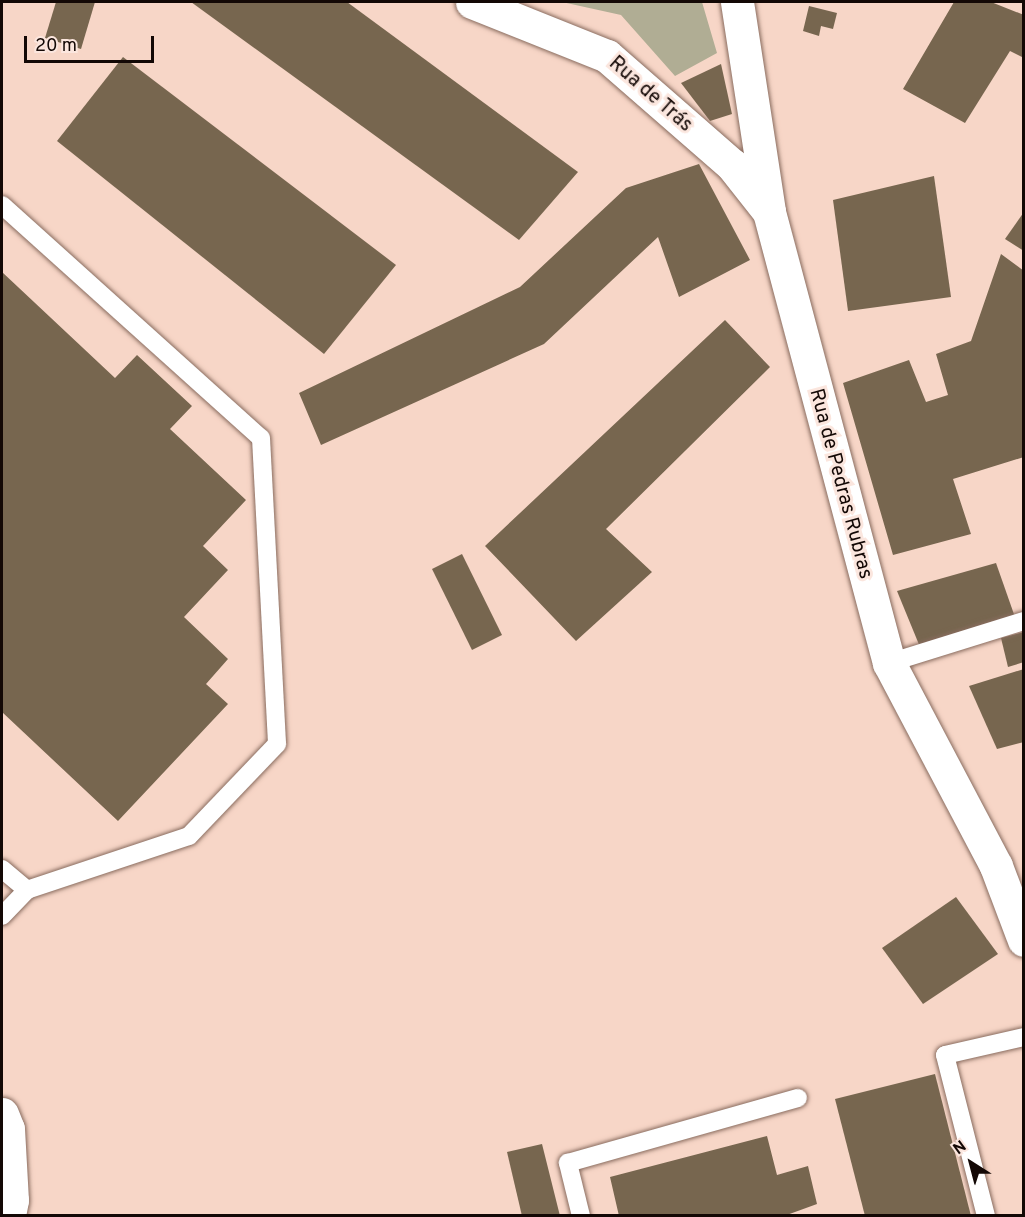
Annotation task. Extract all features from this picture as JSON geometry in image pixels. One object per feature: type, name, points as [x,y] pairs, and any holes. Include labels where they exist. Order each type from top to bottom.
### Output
[{"type":"street","name":"Rua de Trás","points":[[472,2],[607,56],[732,165],[769,212]]},
{"type":"street","name":"Rua de Pedras Rubras","points":[[737,2],[769,212],[889,663],[996,866],[1023,940]]},
{"type":"street","points":[[2,1114],[8,1129],[9,1215]]},
{"type":"lane","points":[[2,205],[261,438],[277,744],[189,836],[27,890],[2,916]]},
{"type":"lane","points":[[889,663],[1023,621]]},
{"type":"lane","points":[[2,869],[27,890]]},
{"type":"lane","points":[[986,1215],[945,1055],[1023,1037]]},
{"type":"lane","points":[[581,1215],[568,1163],[798,1098]]},
{"type":"shaded area","points":[[562,2],[702,2],[717,53],[675,76],[621,15]]},
{"type":"building","points":[[56,2],[95,2],[81,49],[45,38]]},
{"type":"building","points":[[191,2],[347,2],[578,172],[519,240]]},
{"type":"building","points":[[954,2],[991,2],[1024,15],[1024,58],[1010,51],[965,123],[903,89]]},
{"type":"building","points":[[809,6],[837,13],[833,29],[821,26],[819,36],[803,31]]},
{"type":"building","points":[[123,57],[396,265],[324,354],[57,141]]},
{"type":"building","points":[[721,64],[732,114],[710,121],[681,83]]},
{"type":"building","points":[[699,164],[750,260],[679,297],[658,237],[544,344],[321,445],[299,393],[520,287],[626,188]]},
{"type":"building","points":[[934,176],[951,297],[848,311],[833,200]]},
{"type":"building","points":[[1024,212],[1024,251],[1005,239]]},
{"type":"building","points":[[1001,254],[1024,271],[1024,457],[953,479],[971,534],[893,555],[843,383],[909,360],[926,402],[948,395],[936,354],[971,341]]},
{"type":"building","points":[[2,272],[115,378],[137,355],[192,406],[170,429],[246,500],[203,546],[228,570],[184,617],[228,659],[206,684],[228,704],[118,821],[2,712]]},
{"type":"building","points":[[725,320],[770,367],[606,529],[652,572],[576,641],[485,546]]},
{"type":"building","points":[[462,554],[502,635],[472,650],[432,569]]},
{"type":"building","points":[[996,563],[1016,620],[920,647],[897,591]]},
{"type":"building","points":[[1024,632],[1024,662],[1008,667],[1001,638]]},
{"type":"building","points":[[1024,669],[1024,742],[997,749],[969,686]]},
{"type":"building","points":[[956,897],[998,954],[923,1004],[882,948]]},
{"type":"building","points":[[935,1074],[971,1216],[865,1216],[835,1099]]},
{"type":"building","points":[[767,1136],[777,1175],[808,1166],[817,1204],[784,1216],[619,1216],[610,1177]]},
{"type":"building","points":[[542,1144],[560,1216],[522,1216],[507,1152]]}]
